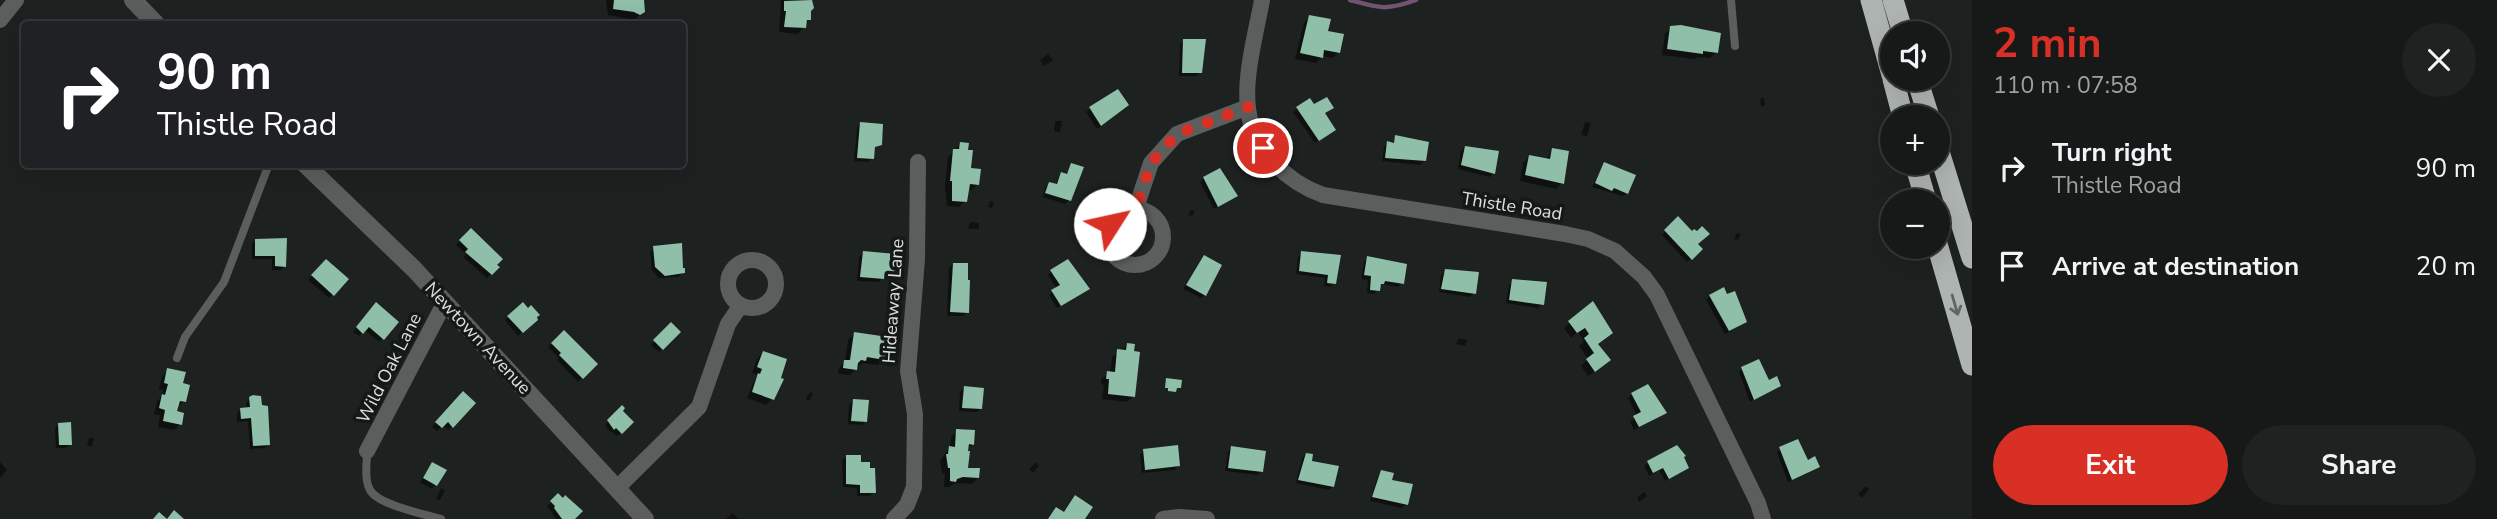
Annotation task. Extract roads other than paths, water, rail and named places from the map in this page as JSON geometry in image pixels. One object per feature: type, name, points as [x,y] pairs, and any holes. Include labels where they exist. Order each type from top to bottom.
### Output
[{"type":"highway","points":[[1871,0],[1880,33]]},
{"type":"highway","points":[[1893,0],[1899,21]]},
{"type":"highway","points":[[1946,175],[1972,258]]},
{"type":"highway","points":[[1941,259],[1972,365]]},
{"type":"street","points":[[0,20],[16,0]]},
{"type":"street","points":[[133,0],[153,21]]},
{"type":"street","name":"Thistle Road","points":[[1262,4],[1250,75],[1248,107],[1251,122],[1270,159],[1288,177],[1310,191],[1342,200],[1565,234],[1588,239],[1615,251],[1644,277],[1657,295],[1758,503],[1763,519]]},
{"type":"street","points":[[1136,208],[1151,163],[1177,134],[1248,107]]},
{"type":"street","name":"Hideaway Lane","points":[[894,519],[907,505],[914,487],[915,414],[908,371],[916,259],[918,162]]},
{"type":"street","name":"Newtown Avenue","points":[[309,168],[383,237],[645,519]]},
{"type":"street","name":"Wild Oak Lane","points":[[368,451],[445,302]]},
{"type":"street","points":[[617,488],[699,407],[728,324],[741,305]]},
{"type":"street","points":[[1163,519],[1207,519]]},
{"type":"lane","points":[[1731,0],[1735,46]]},
{"type":"lane","points":[[177,358],[185,337],[224,282],[267,168]]},
{"type":"lane","points":[[368,451],[368,483],[371,493],[382,500],[441,519]]},
{"type":"waterway","points":[[1350,0],[1383,7],[1416,0]]}]
